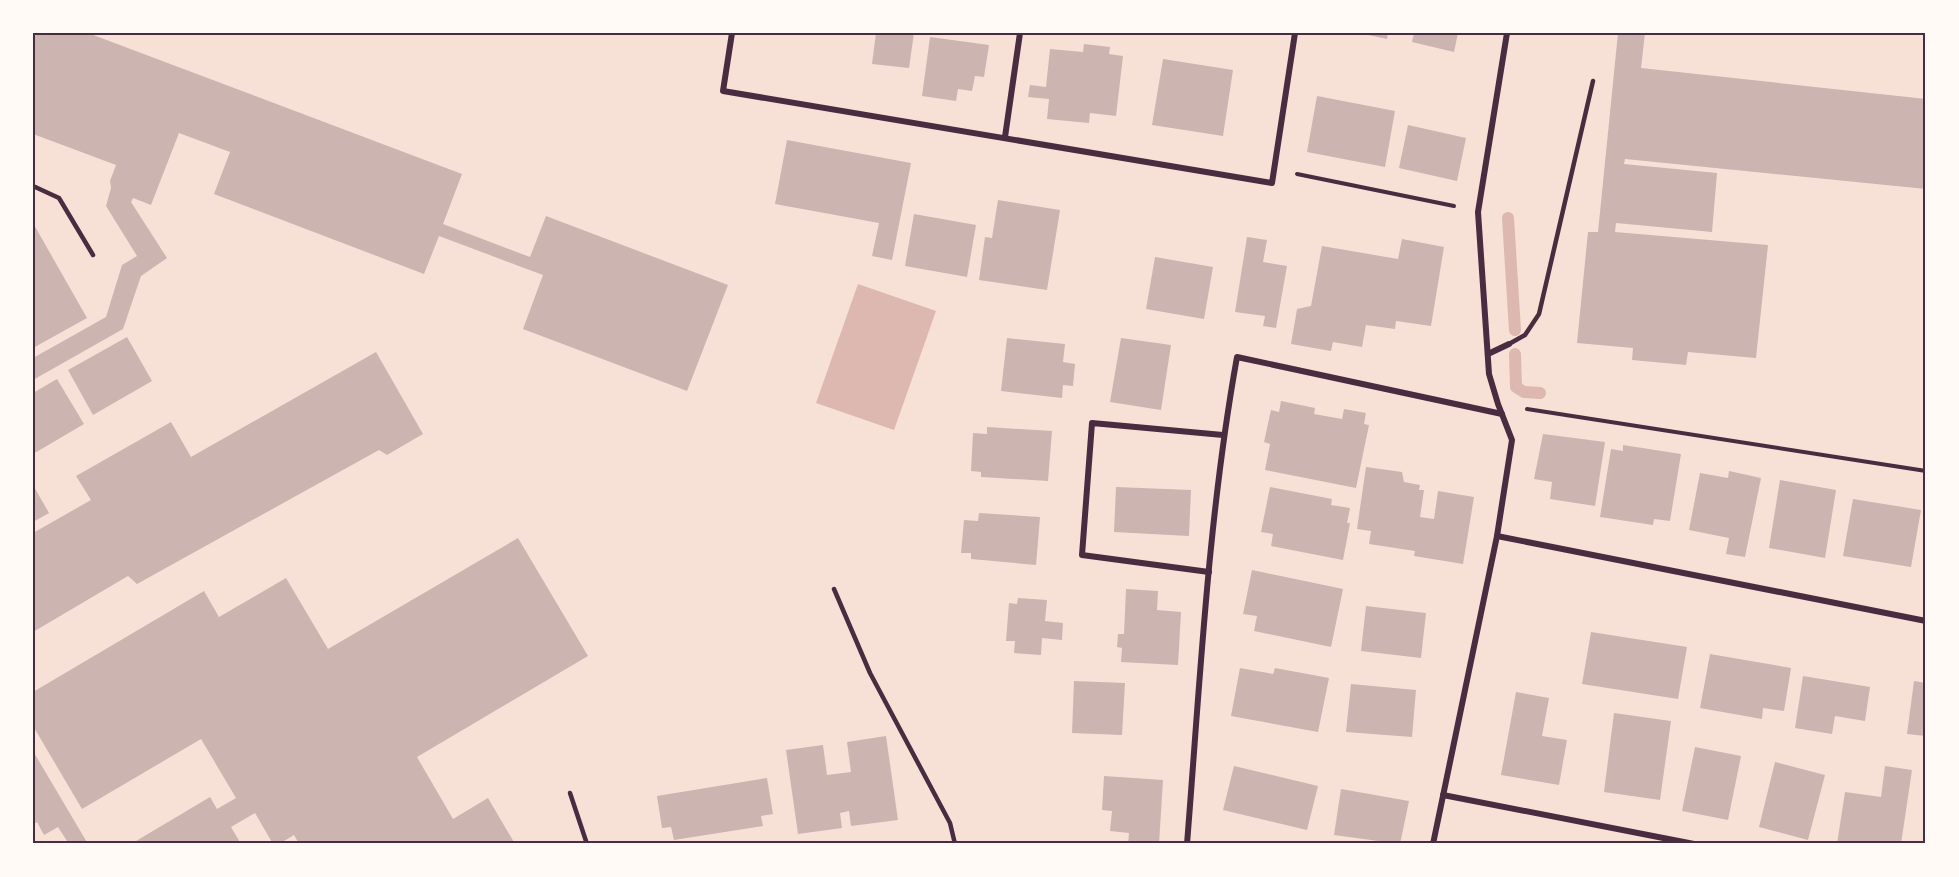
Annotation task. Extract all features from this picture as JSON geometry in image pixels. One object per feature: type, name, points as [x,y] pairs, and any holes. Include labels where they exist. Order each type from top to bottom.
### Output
[{"type":"street","points":[[732,33],[723,91],[1272,183],[1295,33]]},
{"type":"street","points":[[1005,137],[1020,33]]},
{"type":"street","points":[[1433,844],[1497,536],[1512,440],[1489,374],[1478,212],[1507,33]]},
{"type":"street","points":[[1488,354],[1509,344]]},
{"type":"street","points":[[1187,844],[1209,572],[1223,435],[1237,357],[1502,414]]},
{"type":"street","points":[[1209,572],[1082,555],[1092,423],[1223,435]]},
{"type":"street","points":[[1497,536],[1926,621]]},
{"type":"street","points":[[1443,795],[1694,844]]},
{"type":"lane","points":[[1509,344],[1525,335],[1539,314],[1593,81]]},
{"type":"lane","points":[[33,186],[60,198],[93,255]]},
{"type":"lane","points":[[834,589],[870,673],[950,823],[955,844]]},
{"type":"lane","points":[[570,793],[587,844]]},
{"type":"path","points":[[1275,170],[1478,212]]},
{"type":"path","points":[[1498,404],[1926,471]]},
{"type":"shaded area","points":[[858,284],[936,311],[894,430],[816,403]]},
{"type":"building","points":[[33,33],[88,33],[462,174],[443,224],[530,257],[546,216],[728,285],[687,391],[523,329],[543,275],[439,236],[424,274],[214,194],[230,152],[179,133],[151,205],[133,198],[131,202],[167,258],[141,276],[123,329],[33,380],[33,358],[106,317],[122,265],[137,256],[106,206],[111,188],[110,181],[116,165],[33,134]]},
{"type":"building","points":[[876,33],[914,33],[909,68],[872,64]]},
{"type":"building","points":[[1359,33],[1388,33],[1387,39]]},
{"type":"building","points":[[1414,33],[1458,33],[1454,52],[1412,42]]},
{"type":"building","points":[[1618,33],[1645,33],[1641,68],[1926,99],[1926,189],[1625,159],[1624,164],[1717,173],[1712,232],[1616,223],[1615,232],[1768,245],[1756,358],[1688,352],[1686,365],[1632,360],[1633,348],[1577,343],[1588,232],[1598,232]]},
{"type":"building","points":[[930,37],[989,45],[984,77],[975,76],[972,91],[958,89],[956,101],[922,96]]},
{"type":"building","points":[[1084,44],[1110,47],[1109,54],[1123,56],[1116,116],[1090,113],[1089,123],[1047,119],[1049,99],[1028,97],[1030,85],[1046,87],[1050,49],[1083,52]]},
{"type":"building","points":[[1163,59],[1233,70],[1223,136],[1152,125]]},
{"type":"building","points":[[1317,96],[1395,111],[1385,167],[1307,152]]},
{"type":"building","points":[[1408,125],[1466,138],[1457,181],[1399,168]]},
{"type":"building","points":[[787,140],[911,163],[892,260],[872,256],[879,223],[775,204]]},
{"type":"building","points":[[998,200],[1060,210],[1047,290],[979,280],[985,237],[992,238]]},
{"type":"building","points":[[914,214],[976,225],[967,277],[905,266]]},
{"type":"building","points":[[33,223],[87,318],[33,348]]},
{"type":"building","points":[[1247,237],[1267,240],[1263,262],[1287,266],[1276,328],[1263,326],[1265,316],[1235,312]]},
{"type":"building","points":[[1402,239],[1444,247],[1431,326],[1396,321],[1395,329],[1366,325],[1362,347],[1333,342],[1331,351],[1291,344],[1297,309],[1311,306],[1322,246],[1398,259]]},
{"type":"building","points":[[1155,257],[1213,267],[1204,319],[1146,309]]},
{"type":"building","points":[[127,337],[152,381],[93,415],[68,370]]},
{"type":"building","points":[[1007,338],[1065,344],[1063,362],[1075,364],[1073,386],[1063,385],[1062,398],[1001,391]]},
{"type":"building","points":[[1121,338],[1171,345],[1161,410],[1110,402]]},
{"type":"building","points":[[376,352],[423,434],[387,455],[379,450],[137,584],[128,576],[33,632],[33,533],[91,500],[76,476],[171,422],[191,457]]},
{"type":"building","points":[[57,379],[84,424],[33,454],[33,393]]},
{"type":"building","points":[[1281,401],[1315,408],[1314,414],[1342,419],[1344,409],[1366,413],[1364,424],[1369,425],[1356,488],[1265,470],[1270,444],[1264,442],[1271,410],[1279,412]]},
{"type":"building","points":[[987,427],[1052,431],[1048,481],[981,477],[981,472],[971,471],[973,433],[987,434]]},
{"type":"building","points":[[1543,434],[1605,442],[1595,506],[1550,499],[1552,482],[1534,479]]},
{"type":"building","points":[[1623,445],[1681,454],[1670,521],[1654,519],[1653,525],[1600,517],[1611,449],[1623,451]]},
{"type":"building","points":[[1366,467],[1402,472],[1404,482],[1420,485],[1419,490],[1424,490],[1420,517],[1434,519],[1438,491],[1474,497],[1463,564],[1414,556],[1415,551],[1369,544],[1371,531],[1357,529]]},
{"type":"building","points":[[1729,471],[1761,478],[1745,557],[1726,554],[1729,538],[1689,530],[1700,473],[1728,478]]},
{"type":"building","points":[[1780,480],[1836,490],[1825,558],[1769,548]]},
{"type":"building","points":[[33,485],[49,513],[33,522]]},
{"type":"building","points":[[1116,487],[1191,490],[1189,536],[1114,532]]},
{"type":"building","points":[[1270,487],[1332,499],[1331,505],[1350,508],[1347,523],[1350,523],[1343,560],[1271,546],[1273,534],[1261,532]]},
{"type":"building","points":[[1853,499],[1921,510],[1911,567],[1843,556]]},
{"type":"building","points":[[979,513],[1040,517],[1036,565],[971,559],[971,553],[961,553],[964,520],[978,521]]},
{"type":"building","points":[[518,538],[588,656],[417,757],[453,819],[488,798],[515,844],[299,844],[294,835],[279,844],[273,844],[255,813],[231,827],[241,844],[131,844],[210,797],[217,809],[236,798],[201,739],[82,809],[33,726],[33,692],[204,591],[219,617],[286,578],[328,649]]},
{"type":"building","points":[[1252,570],[1343,589],[1331,647],[1254,631],[1257,616],[1243,614]]},
{"type":"building","points":[[1126,589],[1158,591],[1157,610],[1181,612],[1178,665],[1121,662],[1122,648],[1117,647],[1118,634],[1124,634]]},
{"type":"building","points":[[1018,598],[1047,600],[1045,621],[1063,623],[1062,640],[1042,638],[1041,655],[1014,653],[1015,641],[1006,641],[1009,603],[1017,604]]},
{"type":"building","points":[[1366,606],[1426,613],[1421,658],[1361,651]]},
{"type":"building","points":[[1591,632],[1687,647],[1678,699],[1582,684]]},
{"type":"building","points":[[1710,654],[1791,668],[1784,711],[1763,708],[1762,719],[1700,708]]},
{"type":"building","points":[[1240,668],[1273,674],[1275,668],[1329,678],[1318,732],[1231,716]]},
{"type":"building","points":[[1803,676],[1870,687],[1865,721],[1835,716],[1832,734],[1795,728]]},
{"type":"building","points":[[1074,681],[1125,683],[1122,735],[1072,733]]},
{"type":"building","points":[[1914,681],[1926,683],[1926,736],[1907,734]]},
{"type":"building","points":[[1351,684],[1416,690],[1412,737],[1346,732]]},
{"type":"building","points":[[1516,692],[1549,698],[1542,736],[1567,740],[1559,785],[1501,775]]},
{"type":"building","points":[[1614,713],[1671,721],[1660,800],[1604,792]]},
{"type":"building","points":[[886,736],[898,820],[851,826],[849,811],[840,813],[842,828],[798,834],[786,750],[823,745],[827,775],[851,772],[847,742]]},
{"type":"building","points":[[1695,747],[1741,756],[1728,820],[1682,811]]},
{"type":"building","points":[[33,751],[88,844],[69,844],[58,827],[44,835],[37,822],[33,825]]},
{"type":"building","points":[[1775,762],[1825,775],[1808,840],[1759,827]]},
{"type":"building","points":[[1234,766],[1318,786],[1307,830],[1223,810]]},
{"type":"building","points":[[1885,766],[1912,770],[1901,844],[1837,844],[1845,792],[1881,797]]},
{"type":"building","points":[[1104,776],[1163,780],[1159,844],[1128,844],[1129,833],[1110,831],[1112,811],[1102,810]]},
{"type":"building","points":[[767,778],[773,814],[761,816],[763,826],[674,840],[671,827],[662,828],[657,796]]},
{"type":"building","points":[[1341,789],[1409,801],[1400,844],[1334,835]]},
{"type":"waterway","points":[[1508,218],[1515,330]]},
{"type":"waterway","points":[[1515,354],[1516,387],[1524,392],[1540,393]]}]
